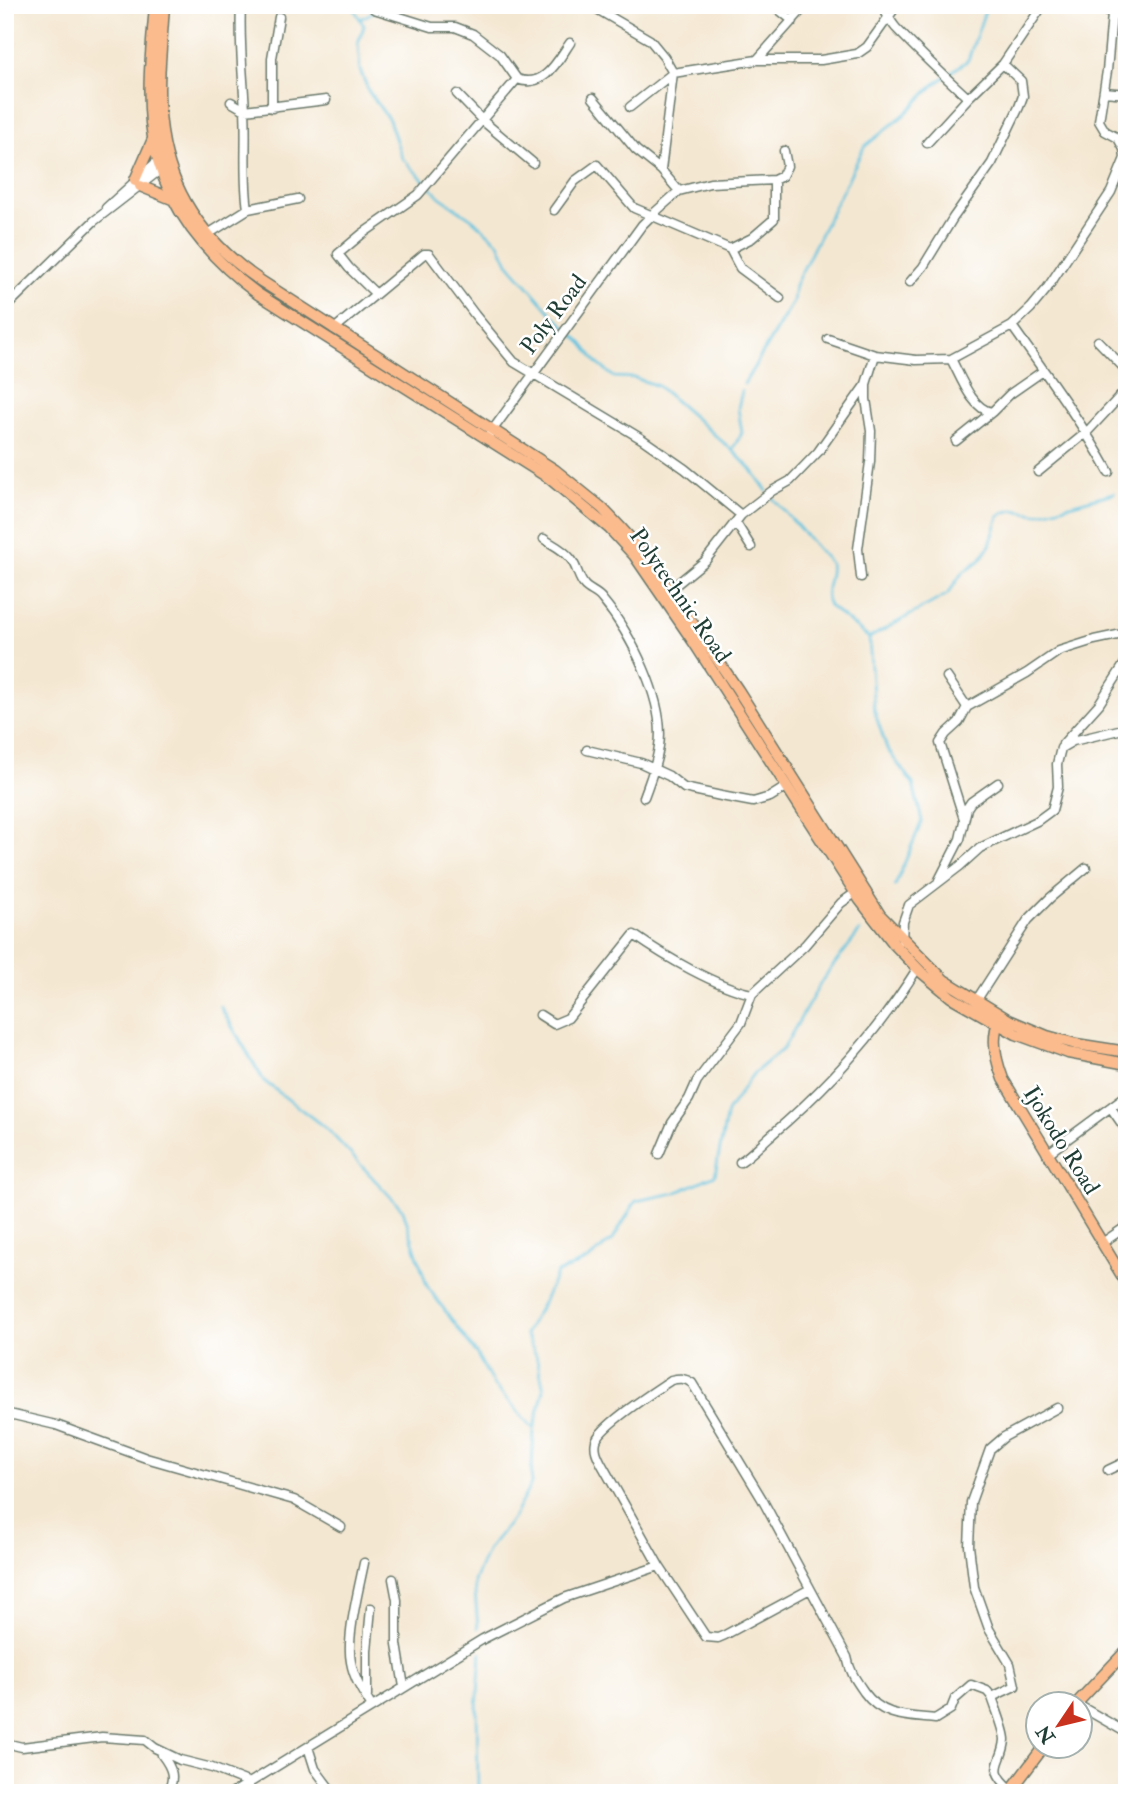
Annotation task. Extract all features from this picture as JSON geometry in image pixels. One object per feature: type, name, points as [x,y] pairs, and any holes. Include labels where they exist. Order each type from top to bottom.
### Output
[{"type":"main road","name":"Polytechnic Road","points":[[155,5],[150,97],[153,138],[203,238],[240,267],[334,329],[362,353]]},
{"type":"main road","name":"Polytechnic Road","points":[[164,5],[160,122],[164,162],[172,199],[203,238],[246,285],[362,353],[489,435],[555,470],[601,508],[642,551],[786,787],[855,893],[876,923],[917,969],[951,997],[1068,1053],[1127,1064]]},
{"type":"main road","points":[[153,138],[138,183],[172,199]]},
{"type":"main road","name":"Polytechnic Road","points":[[666,593],[738,691],[880,915],[944,980],[999,1020]]},
{"type":"main road","name":"Ijokodo Road","points":[[999,1020],[996,1060],[1003,1079],[1127,1284]]},
{"type":"main road","name":"Polytechnic Road","points":[[1009,1025],[1061,1040],[1127,1052]]},
{"type":"main road","points":[[996,1049],[1009,1025]]},
{"type":"main road","points":[[1092,1689],[1127,1650]]},
{"type":"main road","points":[[1010,1791],[1034,1759]]},
{"type":"street","points":[[241,5],[240,53],[248,209]]},
{"type":"street","points":[[372,5],[374,9],[432,27],[455,27],[473,34],[500,55],[517,79],[531,81],[544,78],[570,43]]},
{"type":"street","points":[[590,5],[650,40],[673,73],[661,170]]},
{"type":"street","points":[[773,5],[793,21]]},
{"type":"street","points":[[757,60],[806,5]]},
{"type":"street","points":[[880,5],[888,18],[968,98]]},
{"type":"street","points":[[630,107],[673,73],[757,60],[821,60],[857,54],[867,47],[897,5]]},
{"type":"street","points":[[927,143],[1003,64],[1043,5]]},
{"type":"street","points":[[1100,5],[1112,14],[1127,17]]},
{"type":"street","points":[[828,339],[875,355],[916,360],[951,359],[1012,326],[1046,290],[1111,192],[1125,158],[1118,138],[1105,131],[1099,121],[1112,14],[1116,5]]},
{"type":"street","points":[[272,108],[272,58],[279,17]]},
{"type":"street","points":[[910,282],[923,267],[992,163],[1019,107],[1023,96],[1021,81],[1003,64]]},
{"type":"street","points":[[376,294],[348,268],[338,254],[418,195],[517,79]]},
{"type":"street","points":[[1104,92],[1127,94]]},
{"type":"street","points":[[457,94],[482,121],[533,163]]},
{"type":"street","points":[[593,98],[636,150],[661,170],[680,191],[710,183],[774,180],[786,172],[784,151]]},
{"type":"street","points":[[231,102],[245,110],[326,100]]},
{"type":"street","points":[[5,308],[100,216],[164,162]]},
{"type":"street","points":[[554,210],[575,181],[597,164],[634,208],[730,249],[740,268],[780,298]]},
{"type":"street","points":[[730,249],[752,238],[774,219],[774,180]]},
{"type":"street","name":"Poly Road","points":[[489,435],[636,232],[680,191]]},
{"type":"street","points":[[203,238],[248,209],[299,199]]},
{"type":"street","points":[[334,329],[427,253],[504,351],[531,374],[642,439],[685,469],[739,519],[751,547]]},
{"type":"street","points":[[1012,326],[1087,432],[1109,472]]},
{"type":"street","points":[[1098,341],[1127,371]]},
{"type":"street","points":[[861,577],[858,549],[870,462],[871,431],[866,384],[875,355]]},
{"type":"street","points":[[951,359],[975,402],[986,411],[992,412]]},
{"type":"street","points":[[956,441],[1010,394],[1043,371]]},
{"type":"street","points":[[666,593],[705,561],[739,519],[772,491],[790,481],[818,452],[866,384]]},
{"type":"street","points":[[1038,472],[1087,432],[1127,389]]},
{"type":"street","points":[[544,539],[571,558],[584,586],[601,596],[627,636],[641,664],[659,716],[660,744],[644,797]]},
{"type":"street","points":[[964,819],[940,743],[959,722],[967,707],[1027,673],[1059,651],[1094,640],[1127,634]]},
{"type":"street","points":[[902,940],[903,922],[909,905],[980,848],[1037,821],[1052,810],[1058,787],[1057,764],[1061,748],[1099,705],[1127,660]]},
{"type":"street","points":[[947,677],[967,707]]},
{"type":"street","points":[[1061,748],[1073,741],[1127,727]]},
{"type":"street","points":[[587,750],[641,763],[684,788],[753,802],[770,797],[786,787]]},
{"type":"street","points":[[937,882],[960,839],[967,808],[971,802],[998,783]]},
{"type":"street","points":[[976,1001],[1028,920],[1086,868]]},
{"type":"street","points":[[659,1154],[672,1124],[689,1099],[697,1081],[741,1023],[752,994],[805,945],[841,903],[855,893]]},
{"type":"street","points":[[540,1015],[554,1024],[568,1018],[634,935],[656,951],[733,990],[752,994]]},
{"type":"street","points":[[740,1162],[800,1112],[861,1047],[917,969]]},
{"type":"street","points":[[1047,1154],[1127,1095]]},
{"type":"street","points":[[1111,1108],[1127,1131]]},
{"type":"street","points":[[1102,1243],[1127,1226]]},
{"type":"street","points":[[810,1589],[725,1635],[718,1638],[706,1637],[660,1566],[601,1463],[595,1443],[599,1435],[616,1419],[671,1380],[686,1379],[692,1383],[762,1499],[847,1657],[850,1672],[856,1682],[874,1705],[887,1712],[934,1720],[951,1709],[955,1699],[971,1685],[987,1691],[992,1697],[1005,1739],[997,1763],[998,1773],[1010,1791]]},
{"type":"street","points":[[992,1697],[1015,1686],[1010,1664],[989,1629],[974,1587],[969,1546],[971,1502],[990,1450],[1004,1437],[1057,1408]]},
{"type":"street","points":[[5,1413],[55,1425],[146,1458],[293,1500],[341,1527]]},
{"type":"street","points":[[1108,1470],[1127,1461]]},
{"type":"street","points":[[364,1563],[357,1597],[351,1660],[359,1687],[372,1707]]},
{"type":"street","points":[[233,1793],[483,1639],[564,1598],[660,1566]]},
{"type":"street","points":[[393,1579],[397,1600],[397,1644],[404,1687]]},
{"type":"street","points":[[367,1699],[367,1651],[371,1608]]},
{"type":"street","points":[[1094,1714],[1127,1733]]},
{"type":"street","points":[[5,1743],[22,1747],[102,1737],[145,1740],[180,1760],[212,1768],[250,1783]]},
{"type":"street","points":[[308,1746],[315,1769],[330,1789],[330,1793]]},
{"type":"street","points":[[159,1750],[173,1774],[173,1783],[167,1793]]},
{"type":"waterway","points":[[352,5],[364,26],[358,43],[360,70],[369,92],[389,120],[402,158],[440,197],[472,219],[499,243],[508,263],[552,314],[583,344],[598,364],[614,377],[635,378],[658,386],[732,450],[752,470],[767,491]]},
{"type":"waterway","points":[[744,384],[793,302],[795,285],[864,147],[904,115],[934,85],[968,60],[987,5]]},
{"type":"waterway","points":[[362,18],[375,11]]},
{"type":"waterway","points":[[732,450],[742,433],[738,408],[742,391]]},
{"type":"waterway","points":[[869,638],[948,594],[962,573],[980,560],[990,545],[999,516],[1014,510],[1036,514],[1114,493]]},
{"type":"waterway","points":[[771,496],[830,563],[826,595],[829,606],[869,638],[874,710],[887,749],[913,784],[922,821],[895,886]]},
{"type":"waterway","points":[[478,1628],[474,1581],[488,1549],[513,1518],[531,1484],[534,1430],[544,1389],[536,1355],[525,1334],[557,1273],[588,1260],[613,1239],[636,1201],[675,1193],[715,1175],[727,1112],[753,1074],[783,1049],[823,979],[860,931]]},
{"type":"waterway","points":[[220,1006],[264,1081],[328,1130],[403,1210],[427,1286],[476,1353],[493,1384],[534,1429]]},
{"type":"waterway","points":[[478,1793],[477,1708],[481,1652]]}]
